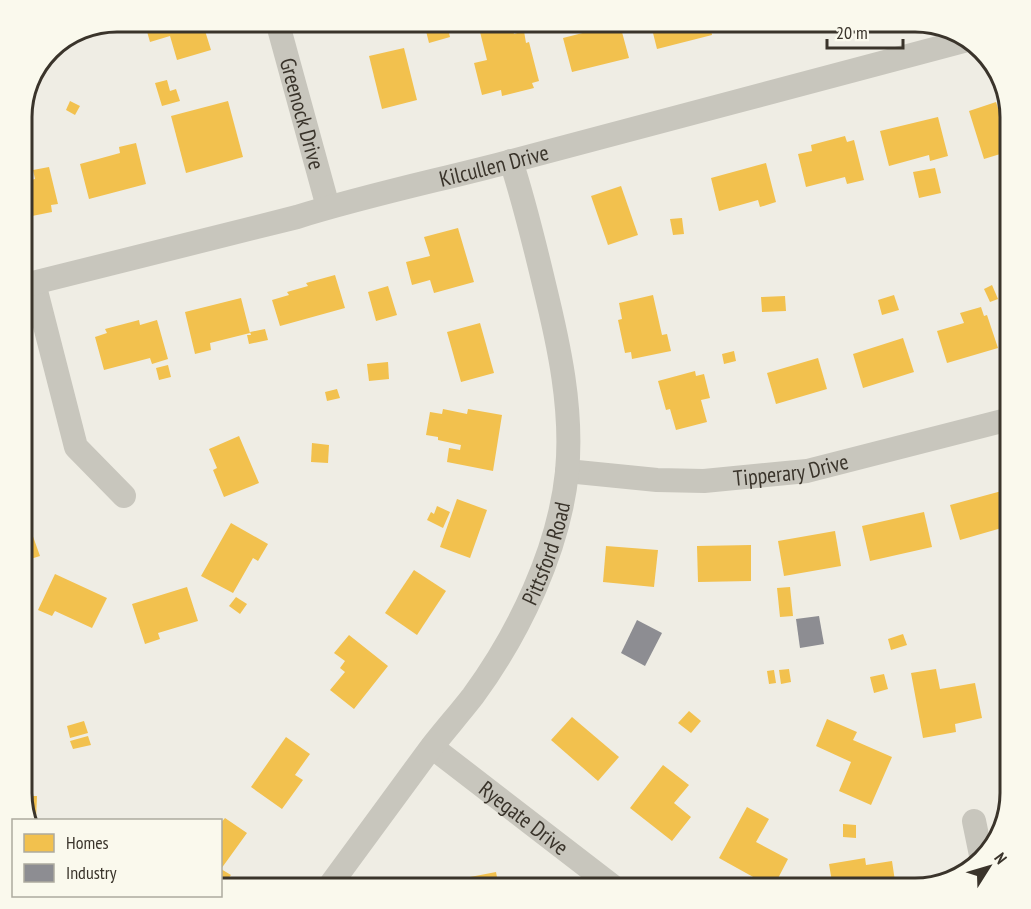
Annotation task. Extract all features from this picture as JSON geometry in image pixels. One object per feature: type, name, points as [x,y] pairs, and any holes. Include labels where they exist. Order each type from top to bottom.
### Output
[{"type":"street","name":"Greenock Drive","points":[[280,32],[328,207]]},
{"type":"street","name":"Kilcullen Drive","points":[[32,284],[297,217],[956,43]]},
{"type":"street","name":"Pittsford Road","points":[[335,878],[473,695],[515,630],[550,549],[562,507],[567,471],[568,423],[556,330],[523,195],[511,161]]},
{"type":"street","points":[[32,298],[76,447],[124,496]]},
{"type":"street","name":"Tipperary Drive","points":[[567,471],[657,480],[704,481],[807,471],[999,422]]},
{"type":"street","name":"Ryegate Drive","points":[[432,747],[602,878]]},
{"type":"street","points":[[974,821],[977,837]]},
{"type":"building: Homes","points":[[147,32],[205,32],[211,50],[177,60],[170,36],[150,42]]},
{"type":"building: Homes","points":[[426,32],[449,32],[450,37],[429,43]]},
{"type":"building: Homes","points":[[480,32],[513,32],[514,34],[524,32],[539,81],[532,83],[534,88],[502,96],[501,90],[482,95],[474,63],[487,60]]},
{"type":"building: Homes","points":[[586,32],[622,32],[629,58],[572,72],[563,38]]},
{"type":"building: Homes","points":[[653,32],[711,32],[712,35],[657,49]]},
{"type":"building: Homes","points":[[404,48],[417,100],[382,109],[369,56]]},
{"type":"building: Homes","points":[[167,80],[170,91],[176,89],[180,101],[162,106],[155,83]]},
{"type":"building: Homes","points":[[70,101],[80,106],[75,115],[66,110]]},
{"type":"building: Homes","points":[[228,101],[243,157],[186,173],[171,116]]},
{"type":"building: Homes","points":[[996,102],[999,111],[999,154],[984,159],[969,111]]},
{"type":"building: Homes","points":[[938,117],[948,156],[930,161],[929,155],[889,166],[880,131]]},
{"type":"building: Homes","points":[[845,136],[847,142],[854,140],[864,180],[847,184],[845,177],[806,187],[798,154],[812,151],[811,145]]},
{"type":"building: Homes","points":[[136,143],[146,184],[89,199],[80,164],[120,153],[119,147]]},
{"type":"building: Homes","points":[[766,163],[776,202],[760,207],[758,200],[719,211],[711,178]]},
{"type":"building: Homes","points":[[49,167],[58,204],[51,205],[52,212],[32,216],[32,180],[35,179],[33,170]]},
{"type":"building: Homes","points":[[935,168],[941,193],[919,198],[913,172]]},
{"type":"building: Homes","points":[[621,186],[638,235],[608,245],[591,196]]},
{"type":"building: Homes","points":[[682,218],[684,234],[673,235],[670,219]]},
{"type":"building: Homes","points":[[458,228],[474,282],[434,293],[430,280],[412,285],[406,262],[430,256],[424,237]]},
{"type":"building: Homes","points":[[335,275],[345,308],[280,326],[272,300],[289,295],[287,292],[308,286],[306,283]]},
{"type":"building: Homes","points":[[992,285],[998,299],[990,302],[984,289]]},
{"type":"building: Homes","points":[[388,286],[397,315],[376,321],[368,292]]},
{"type":"building: Homes","points":[[653,295],[662,335],[667,334],[671,351],[632,359],[631,352],[625,353],[618,320],[622,319],[619,303]]},
{"type":"building: Homes","points":[[894,295],[899,310],[882,315],[878,300]]},
{"type":"building: Homes","points":[[785,296],[786,311],[762,312],[761,297]]},
{"type":"building: Homes","points":[[241,298],[250,333],[210,343],[211,350],[195,354],[185,312]]},
{"type":"building: Homes","points":[[981,307],[984,316],[987,315],[998,348],[947,363],[937,331],[964,323],[960,313]]},
{"type":"building: Homes","points":[[139,320],[140,325],[157,320],[168,359],[152,364],[150,358],[104,370],[95,337],[107,333],[105,329]]},
{"type":"building: Homes","points":[[480,323],[494,373],[461,382],[447,332]]},
{"type":"building: Homes","points":[[265,329],[268,340],[249,344],[247,335],[251,335],[250,332]]},
{"type":"building: Homes","points":[[903,338],[914,372],[863,388],[853,354]]},
{"type":"building: Homes","points":[[734,351],[736,361],[724,364],[722,354]]},
{"type":"building: Homes","points":[[818,358],[827,389],[776,404],[767,373]]},
{"type":"building: Homes","points":[[388,362],[389,379],[369,381],[367,364]]},
{"type":"building: Homes","points":[[168,365],[171,377],[159,380],[156,368]]},
{"type":"building: Homes","points":[[695,371],[696,376],[704,374],[710,398],[701,400],[707,422],[676,430],[670,409],[666,410],[658,381]]},
{"type":"building: Homes","points":[[337,389],[340,398],[327,401],[325,392]]},
{"type":"building: Homes","points":[[443,409],[467,414],[468,409],[502,415],[493,471],[447,462],[449,448],[460,450],[461,445],[426,435],[430,412],[442,414]]},
{"type":"building: Homes","points":[[239,436],[259,483],[224,497],[213,470],[217,468],[209,449]]},
{"type":"building: Homes","points":[[312,443],[329,445],[328,463],[311,462]]},
{"type":"building: Homes","points":[[1000,492],[1000,529],[960,540],[950,505]]},
{"type":"building: Homes","points":[[457,499],[487,510],[470,558],[440,547]]},
{"type":"building: Homes","points":[[437,506],[450,512],[443,528],[427,520],[431,512],[434,514]]},
{"type":"building: Homes","points":[[924,512],[932,547],[870,561],[862,526]]},
{"type":"building: Homes","points":[[231,523],[268,544],[258,561],[253,558],[233,593],[201,576]]},
{"type":"building: Homes","points":[[835,531],[841,566],[784,576],[778,541]]},
{"type":"building: Homes","points":[[32,534],[40,556],[32,559]]},
{"type":"building: Homes","points":[[751,545],[751,581],[698,582],[697,546]]},
{"type":"building: Homes","points":[[606,546],[658,550],[654,587],[603,582]]},
{"type":"building: Homes","points":[[414,570],[446,591],[417,635],[385,613]]},
{"type":"building: Homes","points":[[55,574],[107,598],[92,628],[55,611],[52,616],[38,610]]},
{"type":"building: Homes","points":[[187,587],[198,621],[158,633],[160,639],[145,644],[132,604]]},
{"type":"building: Homes","points":[[790,587],[793,616],[780,617],[777,588]]},
{"type":"building: Homes","points":[[236,597],[247,604],[240,614],[229,606]]},
{"type":"building: Homes","points":[[903,634],[907,645],[891,650],[888,639]]},
{"type":"building: Homes","points":[[349,635],[388,666],[354,709],[330,690],[345,672],[340,668],[345,661],[334,653]]},
{"type":"building: Homes","points":[[789,669],[791,682],[781,684],[779,670]]},
{"type":"building: Homes","points":[[936,669],[940,689],[975,683],[982,718],[955,724],[956,732],[923,738],[911,673]]},
{"type":"building: Homes","points":[[774,670],[776,683],[769,684],[767,671]]},
{"type":"building: Homes","points":[[884,674],[888,689],[874,693],[870,677]]},
{"type":"building: Homes","points":[[689,711],[701,721],[691,733],[678,723]]},
{"type":"building: Homes","points":[[572,717],[619,757],[598,781],[551,740]]},
{"type":"building: Homes","points":[[827,719],[857,732],[853,740],[892,757],[871,805],[839,791],[851,762],[816,746]]},
{"type":"building: Homes","points":[[84,721],[88,733],[70,738],[67,726]]},
{"type":"building: Homes","points":[[88,736],[91,745],[73,749],[70,741]]},
{"type":"building: Homes","points":[[286,737],[310,754],[295,775],[303,780],[282,809],[251,787]]},
{"type":"building: Homes","points":[[663,765],[689,785],[674,803],[691,817],[672,841],[630,808]]},
{"type":"building: Homes","points":[[32,796],[37,796],[36,819],[36,819]]},
{"type":"building: Homes","points":[[747,807],[769,819],[756,842],[788,859],[778,878],[755,878],[719,858]]},
{"type":"building: Homes","points":[[225,818],[247,833],[222,868],[222,822]]},
{"type":"building: Homes","points":[[843,824],[856,825],[856,838],[843,837]]},
{"type":"building: Homes","points":[[865,858],[866,865],[892,861],[895,878],[831,878],[829,864]]},
{"type":"building: Homes","points":[[222,870],[231,875],[228,878],[222,878]]},
{"type":"building: Homes","points":[[496,872],[497,878],[465,878]]},
{"type":"building: Industry","points":[[819,616],[824,644],[800,648],[796,619]]},
{"type":"building: Industry","points":[[637,620],[662,633],[645,666],[621,653]]}]
